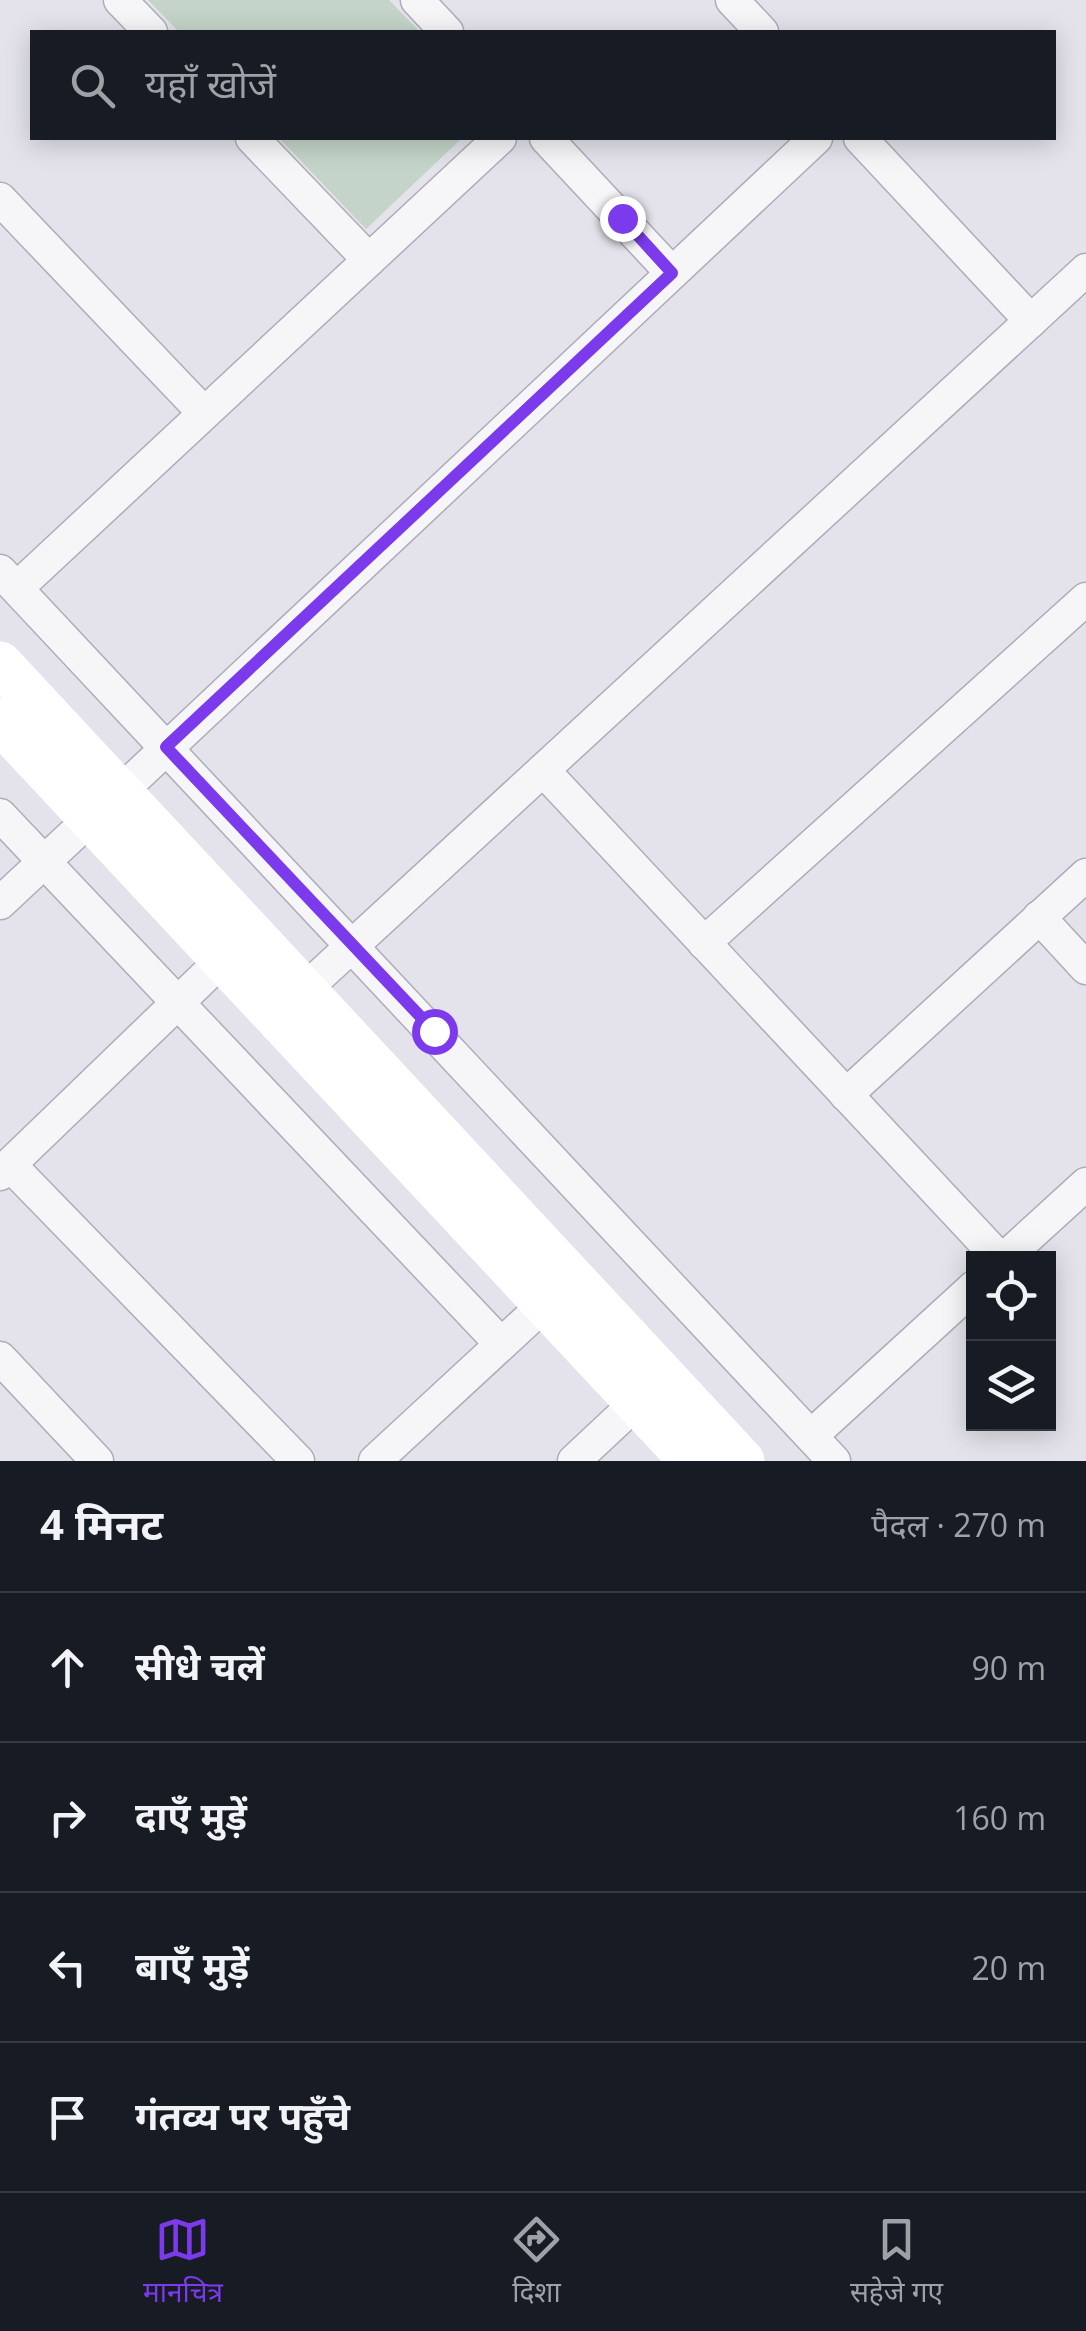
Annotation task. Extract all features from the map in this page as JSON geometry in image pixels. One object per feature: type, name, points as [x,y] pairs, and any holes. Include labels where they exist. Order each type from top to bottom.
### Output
[{"type":"street","points":[[120,0],[149,30]]},
{"type":"street","points":[[417,0],[445,30]]},
{"type":"street","points":[[732,0],[760,30]]},
{"type":"street","points":[[254,140],[369,260]]},
{"type":"street","points":[[498,140],[204,413],[8,580],[354,944],[834,1461]]},
{"type":"street","points":[[548,140],[672,273]]},
{"type":"street","points":[[0,903],[814,140]]},
{"type":"street","points":[[862,140],[1031,321]]},
{"type":"street","points":[[0,198],[204,413]]},
{"type":"street","points":[[290,1003],[1086,270]]},
{"type":"street","points":[[704,943],[1086,599]]},
{"type":"street","points":[[0,664],[223,959],[290,1003],[545,1304],[692,1461]]},
{"type":"street","points":[[0,721],[105,805],[290,1003],[742,1461]]},
{"type":"street","points":[[543,770],[995,1251]]},
{"type":"street","points":[[0,814],[501,1344]]},
{"type":"street","points":[[846,1094],[1086,875]]},
{"type":"street","points":[[1040,917],[1086,968]]},
{"type":"street","points":[[223,959],[5,1170],[298,1461]]},
{"type":"street","points":[[1010,1251],[1086,1184]]},
{"type":"street","points":[[810,1436],[966,1294]]},
{"type":"street","points":[[375,1461],[545,1304]]},
{"type":"street","points":[[0,1358],[97,1461]]},
{"type":"street","points":[[574,1461],[637,1402]]},
{"type":"green space","points":[[148,0],[389,0],[418,30],[177,30]]},
{"type":"green space","points":[[281,140],[460,140],[366,229]]},
{"type":"route","points":[[434,1031],[166,747],[672,273],[622,218]]}]
